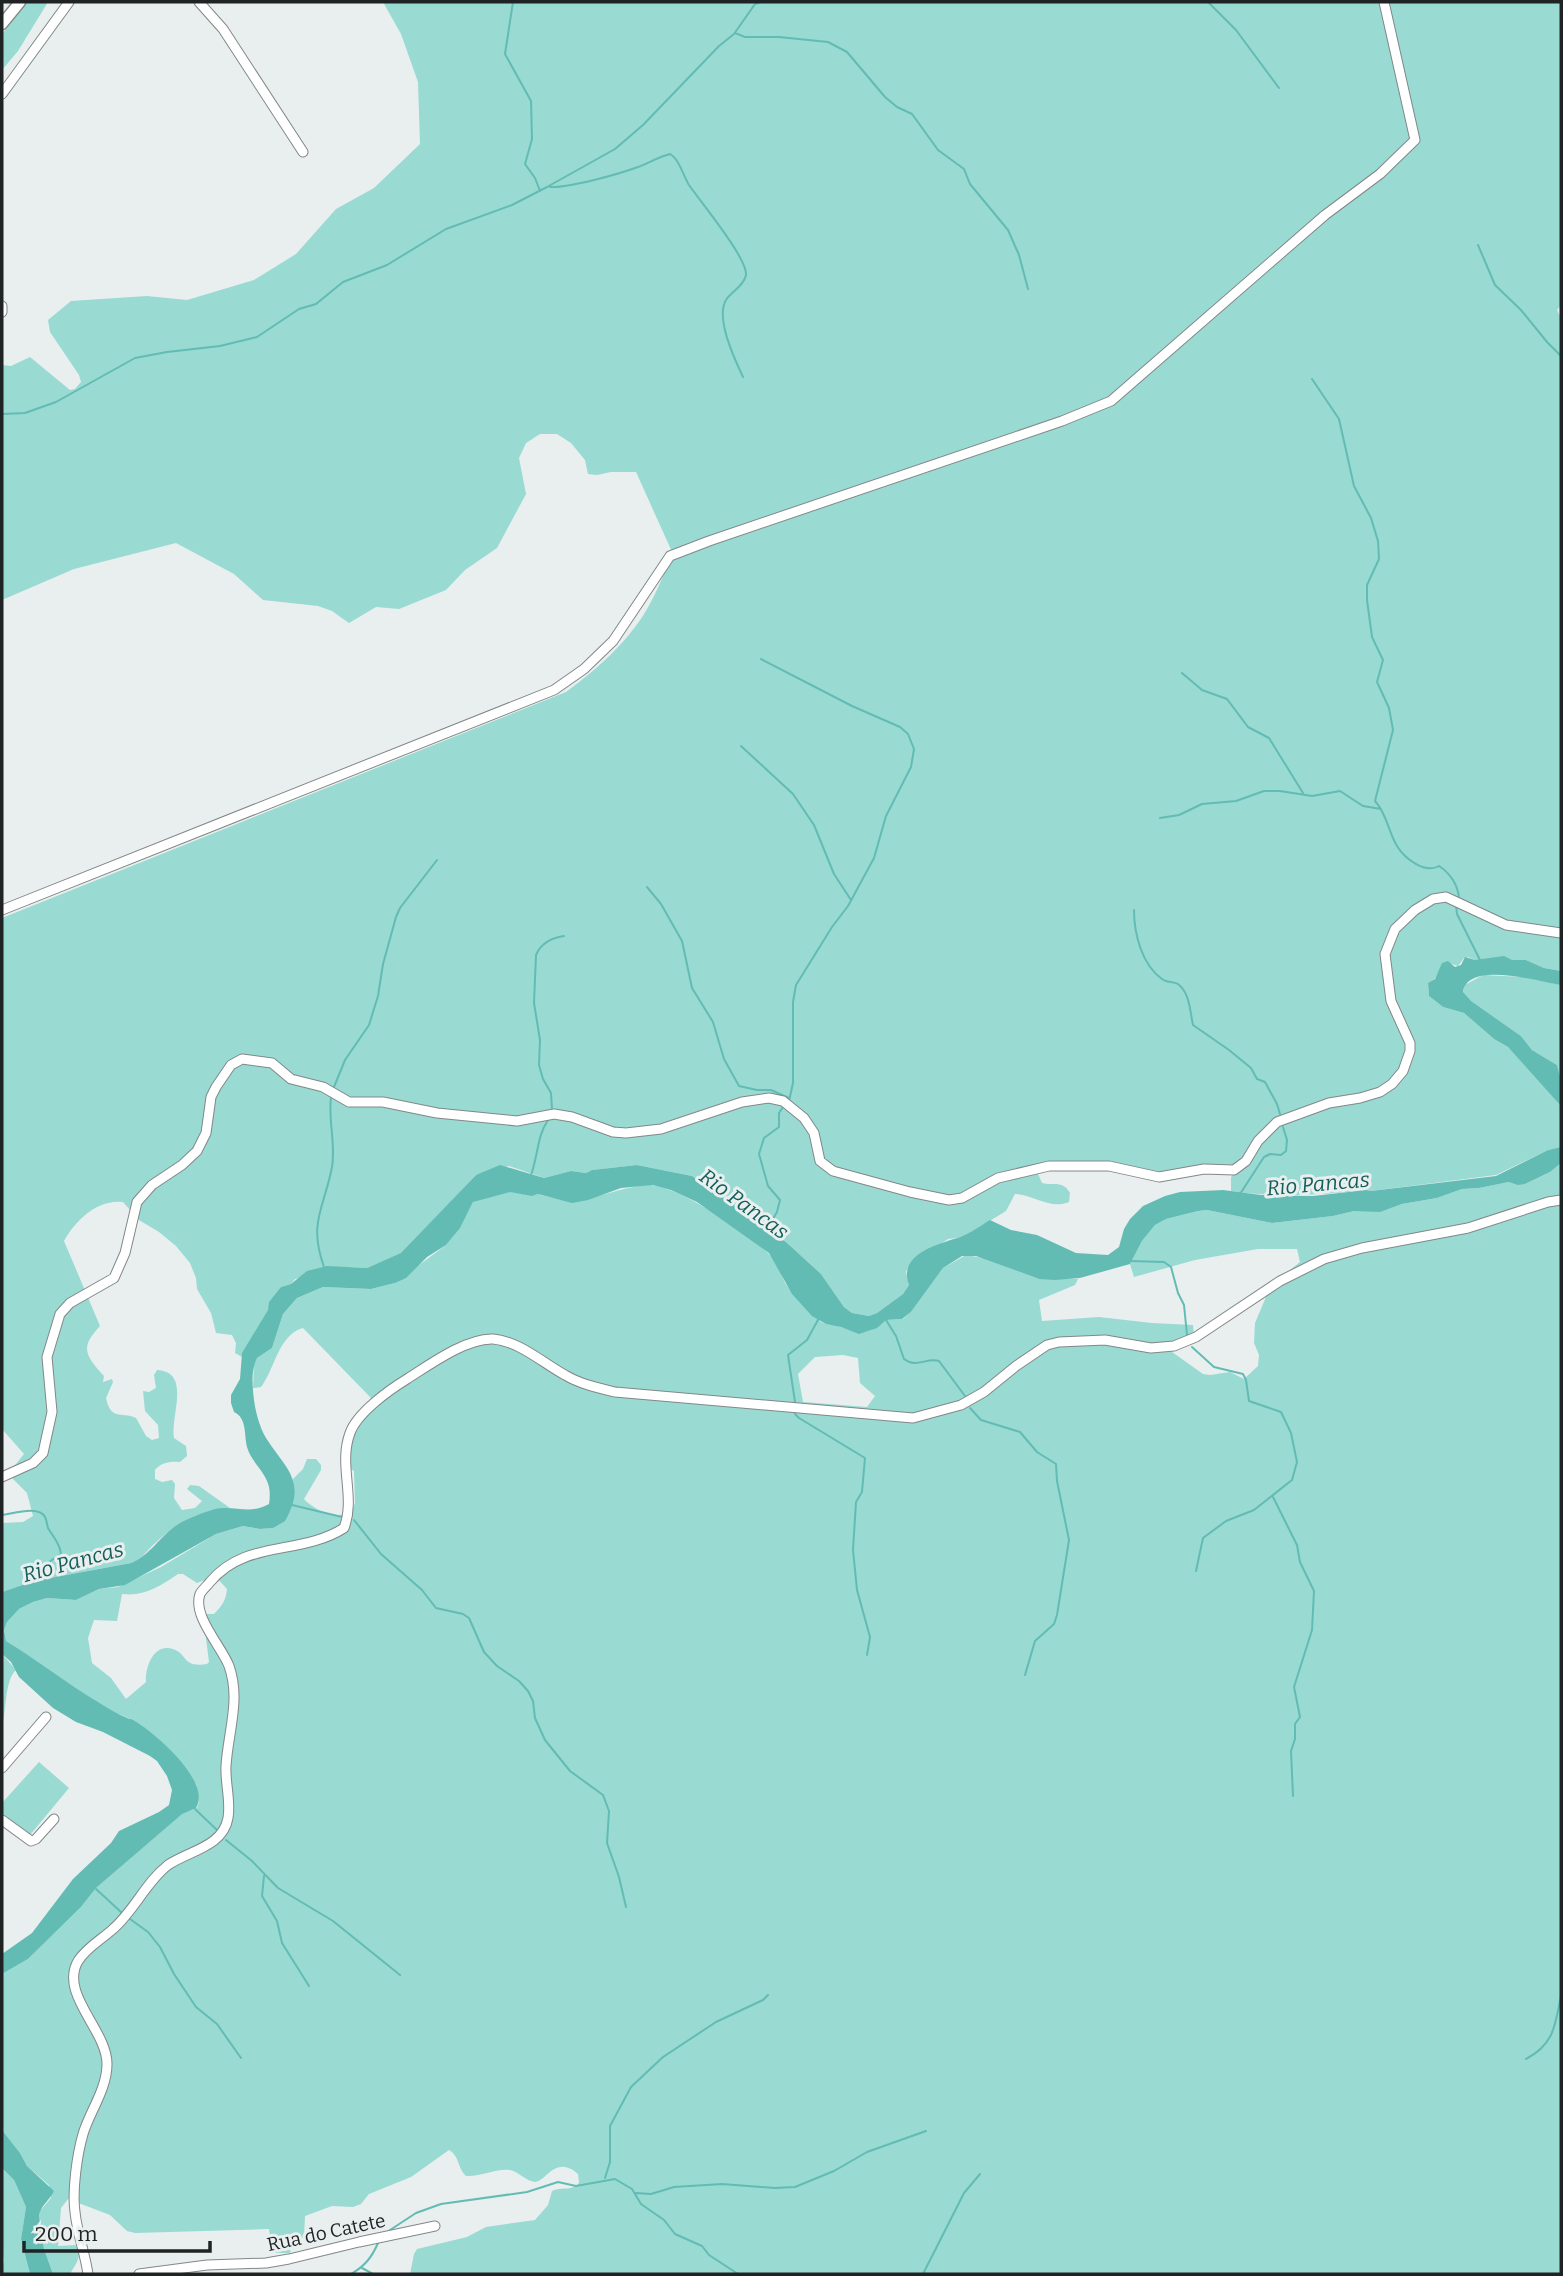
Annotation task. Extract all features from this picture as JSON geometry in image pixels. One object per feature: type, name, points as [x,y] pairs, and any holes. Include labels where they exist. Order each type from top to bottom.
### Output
[{"type":"main road","points":[[2,24],[20,2]]},
{"type":"street","points":[[2,94],[69,2]]},
{"type":"street","points":[[199,2],[223,29],[303,152]]},
{"type":"street","points":[[2,910],[554,690],[584,670],[613,641],[670,556],[1062,421],[1111,401],[1325,215],[1380,174],[1415,140],[1384,2]]},
{"type":"street","points":[[2,306],[2,312]]},
{"type":"street","points":[[2,1477],[33,1463],[43,1453],[52,1412],[47,1357],[60,1314],[70,1303],[114,1278],[125,1253],[137,1202],[143,1193],[197,1151],[206,1133],[210,1104],[216,1087],[231,1065],[242,1059],[272,1063],[291,1079],[323,1087],[349,1102],[383,1102],[437,1113],[517,1121],[554,1114],[626,1133],[661,1129],[742,1102],[769,1098],[783,1101],[804,1118],[814,1133],[817,1157],[824,1166],[833,1171],[910,1192],[956,1200],[998,1178],[1049,1166],[1109,1166],[1160,1177],[1204,1169],[1239,1168],[1265,1132],[1277,1122],[1329,1103],[1380,1092],[1404,1071],[1410,1043],[1391,1001],[1385,954],[1395,929],[1415,910],[1433,899],[1446,897],[1506,925],[1561,933]]},
{"type":"street","points":[[88,2274],[74,2210],[79,2155],[89,2115],[104,2082],[107,2063],[99,2037],[74,1989],[74,1974],[78,1962],[90,1947],[114,1929],[154,1879],[167,1866],[217,1838],[225,1829],[228,1818],[226,1766],[234,1709],[234,1684],[229,1665],[206,1626],[200,1594],[222,1568],[238,1559],[257,1552],[319,1540],[344,1528],[349,1507],[345,1446],[351,1429],[388,1391],[455,1350],[493,1339],[534,1356],[566,1376],[615,1392],[913,1418],[961,1405],[995,1385],[1016,1366],[1047,1345],[1105,1340],[1151,1348],[1174,1346],[1217,1324],[1292,1274],[1324,1259],[1362,1248],[1468,1228],[1561,1200]]},
{"type":"street","points":[[2,1768],[46,1717]]},
{"type":"street","points":[[2,1820],[31,1840],[36,1839],[54,1819]]},
{"type":"street","name":"Rua do Catete","points":[[139,2274],[207,2265],[278,2261],[435,2226]]},
{"type":"shaded area","points":[[26,2],[48,2],[18,51],[2,70],[2,34]]},
{"type":"shaded area","points":[[383,2],[1561,2],[1561,305],[1557,310],[1561,318],[1561,971],[1544,968],[1526,960],[1475,960],[1468,957],[1458,966],[1449,963],[1445,965],[1428,983],[1429,996],[1443,1007],[1464,1013],[1494,1039],[1508,1047],[1545,1086],[1561,1106],[1561,1147],[1548,1150],[1496,1175],[1371,1191],[1298,1195],[1231,1191],[1231,1177],[1241,1165],[1207,1164],[1161,1173],[1113,1163],[1035,1167],[1042,1183],[1061,1185],[1067,1189],[1070,1193],[1069,1202],[1049,1203],[1015,1194],[1006,1211],[970,1233],[948,1239],[908,1267],[906,1272],[909,1285],[903,1294],[869,1316],[852,1313],[844,1307],[821,1274],[786,1242],[692,1176],[637,1165],[586,1173],[571,1171],[544,1178],[509,1166],[476,1175],[402,1253],[367,1268],[342,1267],[295,1279],[291,1284],[281,1287],[242,1357],[235,1353],[236,1343],[232,1335],[216,1333],[211,1313],[197,1289],[190,1263],[176,1246],[139,1220],[123,1202],[105,1204],[88,1212],[64,1241],[100,1326],[89,1340],[87,1352],[104,1376],[103,1382],[112,1379],[106,1398],[108,1405],[113,1413],[136,1418],[146,1436],[152,1440],[159,1438],[158,1425],[145,1411],[143,1391],[149,1392],[156,1388],[154,1375],[157,1370],[174,1378],[177,1396],[174,1438],[186,1446],[187,1456],[180,1462],[160,1465],[155,1470],[155,1479],[162,1482],[172,1480],[175,1484],[174,1498],[182,1510],[195,1508],[202,1501],[187,1489],[190,1485],[199,1486],[230,1508],[197,1515],[187,1520],[131,1563],[34,1581],[2,1592],[2,1523],[23,1522],[33,1516],[27,1493],[6,1472],[24,1454],[2,1429],[2,918],[566,692],[600,665],[631,633],[651,603],[673,554],[636,472],[588,474],[585,460],[571,443],[557,434],[540,434],[526,443],[519,458],[526,494],[497,548],[465,570],[446,590],[399,609],[376,607],[349,623],[332,611],[318,606],[263,600],[234,574],[176,543],[74,569],[2,600],[2,365],[11,366],[30,357],[70,390],[75,389],[81,382],[79,375],[50,332],[48,320],[71,301],[147,296],[187,300],[254,280],[296,254],[336,209],[374,188],[420,144],[418,82],[401,34]]},
{"type":"shaded area","points":[[1504,956],[1561,971],[1561,985],[1522,977],[1491,975],[1477,977],[1468,982],[1463,992],[1471,1001],[1521,1036],[1532,1050],[1557,1065],[1561,1080],[1561,1106],[1508,1047],[1494,1039],[1464,1013],[1443,1007],[1429,996],[1428,983],[1435,979],[1442,963],[1448,961],[1455,967],[1461,965],[1465,957],[1475,960]]},
{"type":"shaded area","points":[[1483,975],[1523,977],[1561,985],[1561,1080],[1557,1065],[1532,1050],[1521,1036],[1465,997],[1465,985]]},
{"type":"shaded area","points":[[1561,1147],[1561,1163],[1550,1172],[1525,1184],[1509,1182],[1462,1189],[1380,1212],[1354,1211],[1272,1223],[1207,1210],[1166,1219],[1155,1225],[1142,1241],[1130,1264],[1080,1278],[1039,1279],[976,1256],[962,1256],[943,1268],[911,1312],[902,1319],[886,1320],[877,1328],[859,1334],[826,1324],[812,1316],[792,1294],[769,1253],[697,1202],[671,1190],[653,1185],[621,1188],[572,1203],[538,1194],[532,1196],[510,1192],[473,1202],[460,1228],[446,1245],[427,1257],[406,1278],[371,1289],[323,1287],[297,1298],[283,1314],[272,1348],[257,1358],[252,1382],[259,1421],[294,1485],[292,1507],[285,1521],[273,1528],[243,1526],[216,1534],[125,1585],[99,1589],[76,1600],[47,1598],[33,1602],[19,1609],[7,1622],[4,1630],[6,1641],[88,1696],[116,1713],[134,1720],[156,1736],[189,1772],[199,1797],[196,1808],[182,1814],[96,1888],[81,1907],[28,1959],[2,1974],[2,1954],[32,1933],[73,1879],[111,1843],[119,1831],[169,1805],[172,1790],[157,1761],[53,1708],[19,1677],[11,1662],[2,1654],[2,1592],[34,1581],[131,1563],[178,1524],[195,1516],[218,1509],[251,1509],[269,1504],[270,1491],[267,1482],[249,1452],[243,1422],[234,1412],[231,1395],[240,1379],[242,1353],[268,1310],[269,1302],[281,1287],[291,1284],[307,1271],[327,1266],[367,1268],[401,1253],[476,1175],[500,1165],[544,1178],[571,1171],[586,1173],[637,1165],[692,1176],[786,1242],[821,1274],[844,1307],[852,1313],[869,1316],[903,1294],[909,1285],[909,1265],[922,1252],[968,1234],[990,1220],[1011,1230],[1037,1235],[1076,1253],[1108,1255],[1119,1247],[1124,1229],[1143,1206],[1180,1192],[1223,1190],[1261,1195],[1313,1196],[1371,1191],[1496,1176],[1548,1150]]},
{"type":"shaded area","points":[[1561,1163],[1561,2274],[410,2274],[417,2249],[467,2237],[486,2227],[535,2220],[548,2205],[552,2191],[573,2187],[579,2183],[578,2174],[563,2167],[535,2182],[510,2170],[466,2176],[455,2155],[449,2150],[411,2177],[369,2194],[361,2204],[353,2207],[332,2206],[305,2216],[304,2237],[292,2243],[290,2253],[272,2253],[269,2229],[135,2233],[127,2231],[110,2215],[68,2199],[61,2208],[58,2246],[75,2245],[79,2256],[70,2274],[53,2274],[44,2249],[39,2216],[51,2198],[49,2185],[27,2166],[2,2130],[2,1974],[28,1959],[81,1907],[96,1888],[182,1813],[197,1808],[199,1802],[196,1784],[134,1720],[102,1705],[6,1641],[4,1630],[7,1622],[19,1609],[33,1602],[47,1598],[76,1600],[99,1589],[118,1587],[161,1567],[216,1534],[243,1526],[273,1528],[293,1498],[293,1479],[303,1469],[307,1459],[316,1459],[321,1470],[304,1499],[314,1507],[334,1515],[352,1511],[355,1503],[354,1471],[345,1465],[350,1432],[371,1398],[303,1328],[282,1345],[261,1387],[253,1388],[254,1363],[272,1348],[283,1314],[297,1298],[323,1287],[371,1289],[395,1283],[446,1245],[460,1227],[473,1202],[486,1197],[513,1192],[568,1200],[647,1185],[675,1192],[693,1201],[746,1235],[773,1258],[785,1283],[797,1298],[826,1324],[862,1332],[877,1327],[886,1320],[903,1319],[943,1268],[966,1255],[983,1258],[1039,1279],[1078,1279],[1075,1285],[1039,1300],[1042,1321],[1099,1317],[1193,1325],[1194,1336],[1165,1347],[1203,1374],[1230,1372],[1244,1379],[1258,1366],[1259,1355],[1254,1343],[1255,1323],[1271,1285],[1300,1262],[1297,1249],[1258,1249],[1195,1260],[1134,1277],[1130,1264],[1142,1241],[1155,1225],[1166,1219],[1207,1210],[1272,1223],[1354,1211],[1385,1210],[1437,1198],[1462,1189],[1509,1182],[1525,1184],[1550,1172]],"holes":[[[843,1355],[858,1358],[860,1383],[875,1396],[867,1407],[803,1402],[798,1374],[815,1357]],[[178,1574],[183,1574],[197,1583],[215,1576],[227,1589],[225,1600],[217,1611],[214,1614],[203,1614],[209,1662],[193,1664],[178,1651],[166,1648],[160,1650],[149,1664],[146,1682],[126,1699],[111,1678],[92,1663],[88,1638],[94,1620],[117,1621],[122,1594],[145,1592]]]},
{"type":"shaded area","points":[[2,1654],[16,1670],[8,1688],[2,1728]]},
{"type":"shaded area","points":[[39,1762],[69,1788],[30,1835],[2,1813],[2,1803]]},
{"type":"shaded area","points":[[2,2130],[27,2166],[54,2191],[39,2216],[44,2249],[53,2274],[30,2274],[21,2239],[26,2207],[14,2180],[2,2168]]},
{"type":"shaded area","points":[[2,2168],[14,2180],[26,2207],[21,2239],[30,2274],[2,2274]]},
{"type":"waterway","points":[[513,2],[505,54],[531,101],[532,139],[525,164],[540,191]]},
{"type":"waterway","points":[[2,414],[25,413],[56,402],[135,358],[220,346],[257,337],[299,309],[316,304],[343,282],[387,265],[446,229],[512,205],[547,187],[615,149],[643,125],[719,46],[734,34],[755,4],[761,2]]},
{"type":"waterway","points":[[1208,2],[1236,30],[1279,88]]},
{"type":"waterway","points":[[735,33],[745,37],[828,42],[847,52],[885,97],[912,114],[938,150],[964,169],[970,184],[1008,230],[1019,255],[1028,289]]},
{"type":"waterway","points":[[550,187],[594,180],[638,167],[666,155],[673,156],[689,185],[732,244],[745,267],[745,279],[726,300],[723,308],[727,339],[743,377]]},
{"type":"waterway","points":[[1478,245],[1495,285],[1561,356]]},
{"type":"waterway","points":[[1312,379],[1339,419],[1354,486],[1371,518],[1378,541],[1379,559],[1367,585],[1367,600],[1372,637],[1383,660],[1377,682],[1389,708],[1393,730],[1375,801],[1401,851],[1422,867],[1439,866],[1443,869],[1455,884],[1459,898]]},
{"type":"waterway","points":[[761,659],[852,706],[900,727],[908,734],[914,749],[911,767],[886,816],[874,858],[848,906],[796,985],[793,1002],[793,1083],[789,1101]]},
{"type":"waterway","points":[[1182,673],[1202,690],[1227,699],[1248,727],[1269,738],[1303,793]]},
{"type":"waterway","points":[[741,746],[793,794],[814,825],[834,874],[851,900]]},
{"type":"waterway","points":[[1160,818],[1179,815],[1202,804],[1236,801],[1264,791],[1312,796],[1340,791],[1363,806],[1381,809]]},
{"type":"waterway","points":[[334,1087],[345,1060],[369,1025],[400,908],[437,860]]},
{"type":"waterway","points":[[647,887],[661,904],[682,941],[692,988],[713,1022],[724,1059],[739,1086],[771,1090],[789,1098]]},
{"type":"waterway","points":[[1456,905],[1457,914],[1480,960]]},
{"type":"waterway","points":[[1134,910],[1138,939],[1149,966],[1162,979],[1182,988],[1189,1003],[1193,1025],[1229,1050],[1251,1068],[1257,1079],[1265,1082],[1280,1114]]},
{"type":"waterway","points":[[552,1109],[551,1093],[539,1065],[540,1040],[534,1003],[536,955],[547,942],[564,936]]},
{"type":"waterway","points":[[324,1267],[319,1252],[317,1227],[333,1158],[331,1097]]},
{"type":"waterway","name":"Rio Pancas","points":[[767,1229],[777,1212],[780,1200],[768,1186],[759,1154],[764,1138],[779,1127],[779,1113],[783,1107]]},
{"type":"waterway","points":[[531,1175],[548,1120]]},
{"type":"waterway","points":[[1240,1194],[1264,1157],[1270,1154],[1281,1155],[1286,1151],[1287,1140],[1283,1127]]},
{"type":"waterway","points":[[1130,1261],[1164,1262],[1171,1267],[1184,1305],[1187,1335]]},
{"type":"waterway","points":[[795,1402],[788,1355],[807,1340],[819,1318]]},
{"type":"waterway","points":[[886,1320],[896,1336],[904,1359],[913,1363],[939,1361],[965,1396]]},
{"type":"waterway","points":[[1192,1347],[1214,1367],[1243,1374],[1249,1401],[1281,1412],[1291,1433],[1297,1462],[1292,1480],[1254,1510],[1226,1521],[1203,1538],[1196,1571]]},
{"type":"waterway","points":[[970,1408],[981,1420],[1020,1432],[1037,1452],[1056,1464],[1069,1540],[1057,1615],[1054,1624],[1035,1641],[1025,1675]]},
{"type":"waterway","points":[[795,1414],[865,1458],[862,1492],[856,1502],[853,1550],[857,1590],[870,1637],[867,1655]]},
{"type":"waterway","points":[[1273,1497],[1297,1545],[1300,1562],[1314,1591],[1312,1630],[1294,1687],[1300,1717],[1295,1724],[1295,1739],[1291,1751],[1293,1796]]},
{"type":"waterway","points":[[292,1505],[342,1517]]},
{"type":"waterway","name":"Rio Pancas","points":[[2,1515],[37,1511],[45,1517],[61,1554],[43,1566],[43,1581]]},
{"type":"waterway","points":[[354,1520],[381,1554],[422,1590],[436,1608],[469,1618],[484,1652],[528,1691],[533,1701],[535,1718],[545,1740],[570,1771],[603,1795],[609,1811],[607,1843],[626,1907]]},
{"type":"waterway","points":[[195,1809],[217,1830]]},
{"type":"waterway","points":[[226,1840],[252,1861],[278,1888],[333,1921],[400,1975]]},
{"type":"waterway","points":[[264,1876],[262,1896],[277,1921],[282,1943],[309,1986]]},
{"type":"waterway","points":[[96,1889],[121,1912]]},
{"type":"waterway","points":[[130,1919],[148,1932],[160,1947],[196,2007],[217,2024],[241,2058]]},
{"type":"waterway","points":[[605,2178],[610,2162],[610,2126],[631,2087],[663,2057],[716,2022],[763,2000],[768,1995]]},
{"type":"waterway","points":[[1526,2059],[1548,2040],[1555,2024],[1561,1996]]},
{"type":"waterway","points":[[636,2193],[651,2194],[674,2187],[722,2184],[795,2187],[834,2171],[867,2152],[926,2131]]},
{"type":"waterway","points":[[923,2274],[964,2193],[980,2174]]},
{"type":"waterway","points":[[387,2232],[416,2213],[441,2204],[527,2192],[558,2182],[576,2186],[615,2179],[632,2189],[641,2204],[664,2220],[675,2234],[702,2246],[709,2255],[738,2274]]},
{"type":"waterway","points":[[351,2274],[368,2261],[378,2243]]},
{"type":"waterway","points":[[362,2268],[373,2274]]}]
